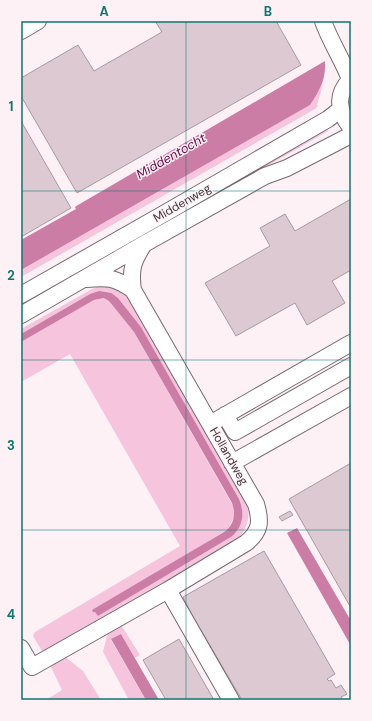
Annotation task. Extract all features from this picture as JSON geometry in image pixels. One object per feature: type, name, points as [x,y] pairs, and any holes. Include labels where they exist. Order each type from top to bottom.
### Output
[{"type":"street","points":[[21,31],[38,21]]},
{"type":"street","points":[[324,21],[337,31],[351,55]]},
{"type":"street","points":[[324,21],[328,36],[338,52],[351,79],[346,84],[341,96],[340,109],[350,128]]},
{"type":"street","name":"Middenweg","points":[[21,295],[315,126],[340,109]]},
{"type":"street","name":"Middenweg","points":[[21,315],[86,279],[104,266],[265,176],[285,160],[309,145],[350,128]]},
{"type":"street","name":"Hollandweg","points":[[21,648],[32,667],[168,590],[246,543],[253,538],[257,532],[260,518],[256,504],[133,290],[131,277],[134,260],[144,244]]},
{"type":"street","name":"Hollandweg","points":[[86,279],[104,277],[114,278],[133,290]]},
{"type":"street","points":[[210,424],[351,343]]},
{"type":"street","points":[[326,357],[336,374]]},
{"type":"street","points":[[225,415],[235,432],[351,366]]},
{"type":"street","points":[[232,463],[351,396]]},
{"type":"street","points":[[168,590],[231,700]]},
{"type":"shaded area","points":[[323,84],[318,106],[315,109],[21,277],[21,270],[310,105]]},
{"type":"shaded area","points":[[325,125],[328,131],[21,307],[21,299]]},
{"type":"shaded area","points":[[103,285],[116,288],[124,293],[134,303],[248,506],[248,517],[244,531],[234,543],[48,650],[42,651],[33,636],[35,632],[180,546],[70,354],[21,382],[21,342],[94,300],[105,298],[109,301],[134,332],[233,506],[234,517],[228,529],[95,611],[98,616],[231,537],[240,524],[242,514],[239,499],[141,327],[118,298],[90,294],[21,334],[21,329],[92,289]]},
{"type":"shaded area","points":[[121,625],[140,655],[135,658],[121,634],[111,640],[146,700],[129,700],[103,652],[108,632]]},
{"type":"shaded area","points":[[64,656],[83,671],[101,700],[46,700],[62,690],[49,663]]},
{"type":"water","name":"Middentocht","points":[[325,61],[322,84],[310,105],[21,270],[21,240],[76,209],[75,207],[78,205]]},
{"type":"water","points":[[99,291],[111,293],[118,298],[141,327],[239,499],[242,509],[242,520],[238,529],[231,537],[98,616],[92,610],[224,532],[232,523],[234,516],[232,503],[134,332],[109,301],[104,298],[94,300],[21,342],[21,334],[90,294]]},
{"type":"water","points":[[297,528],[351,621],[351,646],[287,533]]},
{"type":"water","points":[[121,634],[159,700],[146,700],[111,639]]},
{"type":"building","points":[[155,21],[276,21],[301,65],[77,193],[21,96],[21,78],[78,45],[94,71],[162,32]]},
{"type":"building","points":[[21,121],[71,208],[21,237]]},
{"type":"building","points":[[351,199],[351,270],[332,281],[345,303],[307,325],[295,303],[236,336],[205,283],[270,246],[260,228],[285,214],[295,231]]},
{"type":"building","points":[[351,463],[351,608],[289,499]]},
{"type":"building","points":[[290,511],[293,515],[282,521],[279,517]]},
{"type":"building","points":[[264,551],[335,674],[327,679],[329,681],[331,680],[336,688],[341,685],[347,694],[341,697],[343,700],[242,700],[192,615],[183,597]]},
{"type":"building","points":[[179,639],[214,700],[166,700],[143,660]]}]
